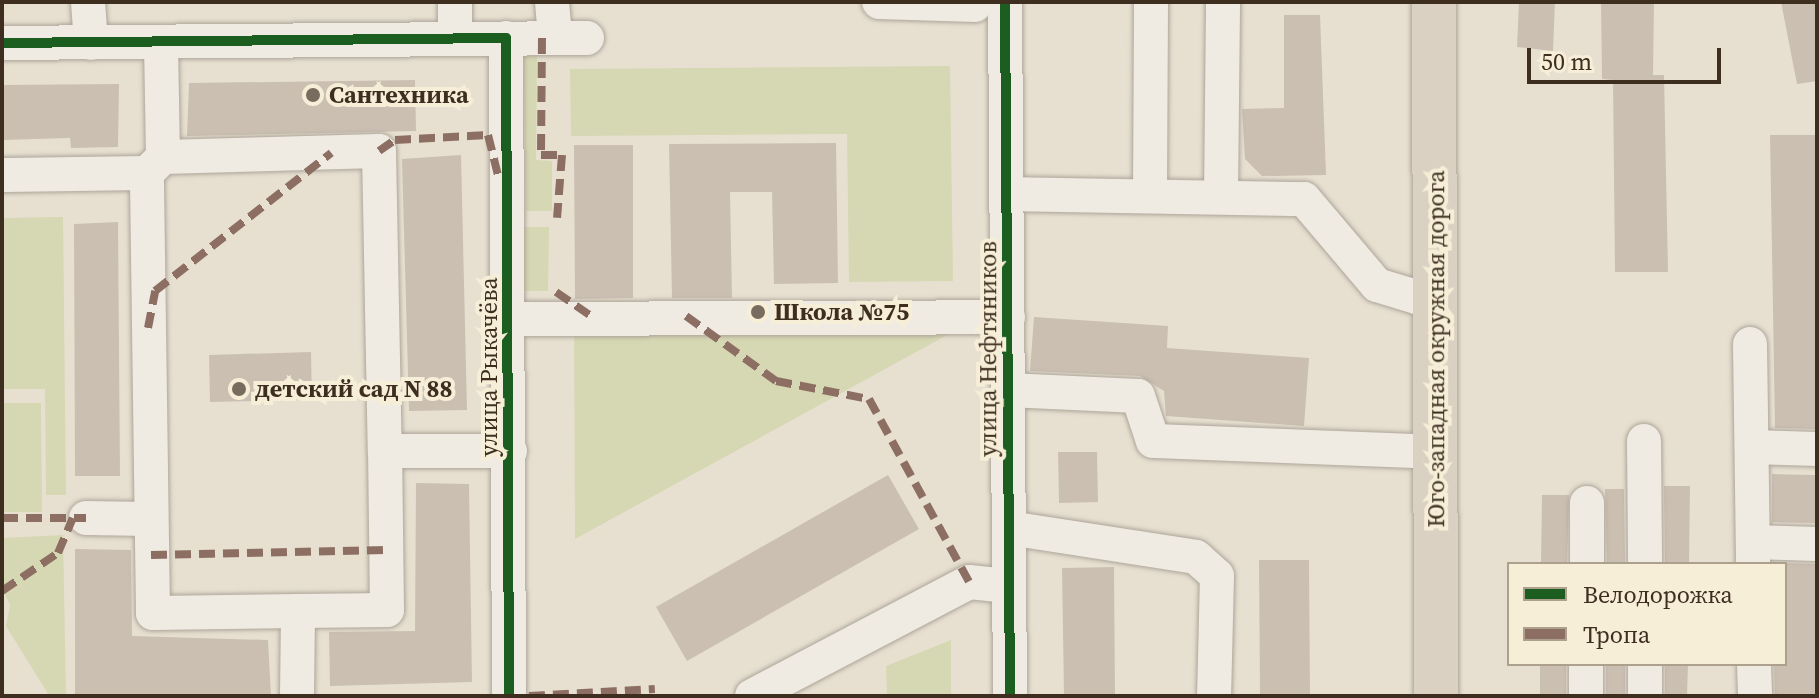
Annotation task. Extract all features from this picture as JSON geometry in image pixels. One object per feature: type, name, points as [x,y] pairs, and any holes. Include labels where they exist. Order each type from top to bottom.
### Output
[{"type":"highway","name":"Юго-западная окружная дорога","points":[[1434,2],[1436,696]]},
{"type":"street","points":[[88,2],[91,43]]},
{"type":"street","points":[[455,2],[455,39]]},
{"type":"street","points":[[2,43],[571,38],[552,2]]},
{"type":"street","points":[[879,2],[990,4]]},
{"type":"street","points":[[1150,196],[1151,2]]},
{"type":"street","points":[[1221,197],[1223,2]]},
{"type":"street","name":"улица Нефтяников","points":[[990,4],[1007,194],[1010,696]]},
{"type":"street","name":"улица Рыкачёва","points":[[506,38],[509,696]]},
{"type":"street","points":[[2,175],[155,165],[379,151],[387,610],[153,613],[150,519],[155,165],[161,42]]},
{"type":"street","points":[[1007,194],[1304,199],[1377,285],[1436,303]]},
{"type":"street","points":[[509,319],[1008,317]]},
{"type":"street","points":[[1750,344],[1753,553],[1817,544]]},
{"type":"street","points":[[1008,390],[1138,396],[1153,441],[1436,452]]},
{"type":"street","points":[[1644,441],[1645,562]]},
{"type":"street","points":[[1752,447],[1817,449]]},
{"type":"street","points":[[385,451],[510,451]]},
{"type":"street","points":[[1587,503],[1587,562]]},
{"type":"street","points":[[86,518],[150,519]]},
{"type":"street","points":[[1009,528],[1196,557],[1217,576],[1214,696]]},
{"type":"street","points":[[752,696],[969,582],[1009,586]]},
{"type":"street","points":[[297,696],[298,611]]},
{"type":"street","points":[[1586,666],[1586,696]]},
{"type":"street","points":[[1645,666],[1645,696]]},
{"type":"street","points":[[1754,666],[1755,696]]},
{"type":"green space","points":[[524,56],[537,56],[536,160],[552,161],[552,211],[526,211]]},
{"type":"green space","points":[[950,66],[953,281],[849,282],[847,134],[571,136],[570,69]]},
{"type":"green space","points":[[63,217],[66,495],[46,495],[45,389],[2,389],[2,218]]},
{"type":"green space","points":[[523,227],[549,227],[548,291],[524,291]]},
{"type":"green space","points":[[574,333],[949,334],[575,539]]},
{"type":"green space","points":[[2,403],[41,403],[42,512],[2,512]]},
{"type":"green space","points":[[63,535],[66,695],[48,694],[6,626],[10,605],[2,588],[2,538]]},
{"type":"green space","points":[[951,640],[951,696],[887,696],[886,666]]},
{"type":"building","points":[[1519,2],[1555,2],[1553,51],[1517,47]]},
{"type":"building","points":[[1601,2],[1654,2],[1653,75],[1664,75],[1668,272],[1615,272],[1613,80],[1602,79]]},
{"type":"building","points":[[1781,2],[1815,2],[1817,81],[1797,84]]},
{"type":"building","points":[[1284,15],[1320,15],[1326,175],[1262,176],[1245,159],[1242,109],[1284,108]]},
{"type":"building","points":[[415,80],[416,131],[187,136],[189,83]]},
{"type":"building","points":[[119,84],[118,147],[71,148],[70,138],[2,140],[2,85]]},
{"type":"building","points":[[1770,135],[1817,135],[1817,429],[1775,428]]},
{"type":"building","points":[[836,143],[838,283],[774,284],[772,192],[730,192],[732,298],[672,298],[669,144]]},
{"type":"building","points":[[574,145],[633,145],[633,298],[575,299]]},
{"type":"building","points":[[461,155],[467,410],[409,411],[402,159]]},
{"type":"building","points":[[118,222],[120,476],[75,476],[74,224]]},
{"type":"building","points":[[1034,317],[1168,326],[1167,348],[1309,358],[1304,426],[1166,416],[1164,391],[1140,376],[1030,371]]},
{"type":"building","points":[[311,352],[312,400],[210,402],[209,355]]},
{"type":"building","points":[[1058,452],[1097,452],[1098,502],[1059,503]]},
{"type":"building","points":[[1772,474],[1817,475],[1817,523],[1772,522]]},
{"type":"building","points":[[888,475],[919,529],[687,661],[656,607]]},
{"type":"building","points":[[416,483],[469,484],[472,682],[330,686],[329,632],[415,631]]},
{"type":"building","points":[[1664,486],[1690,486],[1689,562],[1665,562]]},
{"type":"building","points":[[1605,489],[1624,489],[1625,562],[1607,562]]},
{"type":"building","points":[[1542,495],[1569,495],[1567,562],[1541,562]]},
{"type":"building","points":[[75,549],[131,550],[132,636],[268,640],[271,696],[75,696]]},
{"type":"building","points":[[1259,560],[1309,560],[1310,696],[1260,696]]},
{"type":"building","points":[[1787,563],[1817,564],[1817,696],[1775,696],[1774,666],[1787,666]]},
{"type":"building","points":[[1114,567],[1115,696],[1064,696],[1062,568]]},
{"type":"building","points":[[1540,666],[1566,666],[1566,696],[1540,696]]},
{"type":"building","points":[[1606,666],[1625,666],[1625,696],[1606,696]]},
{"type":"building","points":[[1665,666],[1688,666],[1687,696],[1665,696]]},
{"type":"marked path","points":[[542,38],[541,155],[562,155],[557,218]]},
{"type":"marked path","points":[[379,151],[395,140],[488,135],[499,179]]},
{"type":"marked path","points":[[148,328],[155,291],[331,153]]},
{"type":"marked path","points":[[556,292],[591,316]]},
{"type":"marked path","points":[[686,316],[776,381],[869,399],[969,582]]},
{"type":"marked path","points":[[2,518],[86,518]]},
{"type":"marked path","points":[[2,591],[58,553],[73,518]]},
{"type":"marked path","points":[[151,555],[387,550]]},
{"type":"marked path","points":[[529,696],[655,689]]},
{"type":"cycle path","points":[[1005,2],[1010,696]]},
{"type":"cycle path","points":[[2,43],[506,38],[509,696]]},
{"type":"place","name":"Сантехника","points":[[313,95]]},
{"type":"place","name":"Школа №75","points":[[758,312]]},
{"type":"place","name":"детский сад N 88","points":[[239,389]]}]
